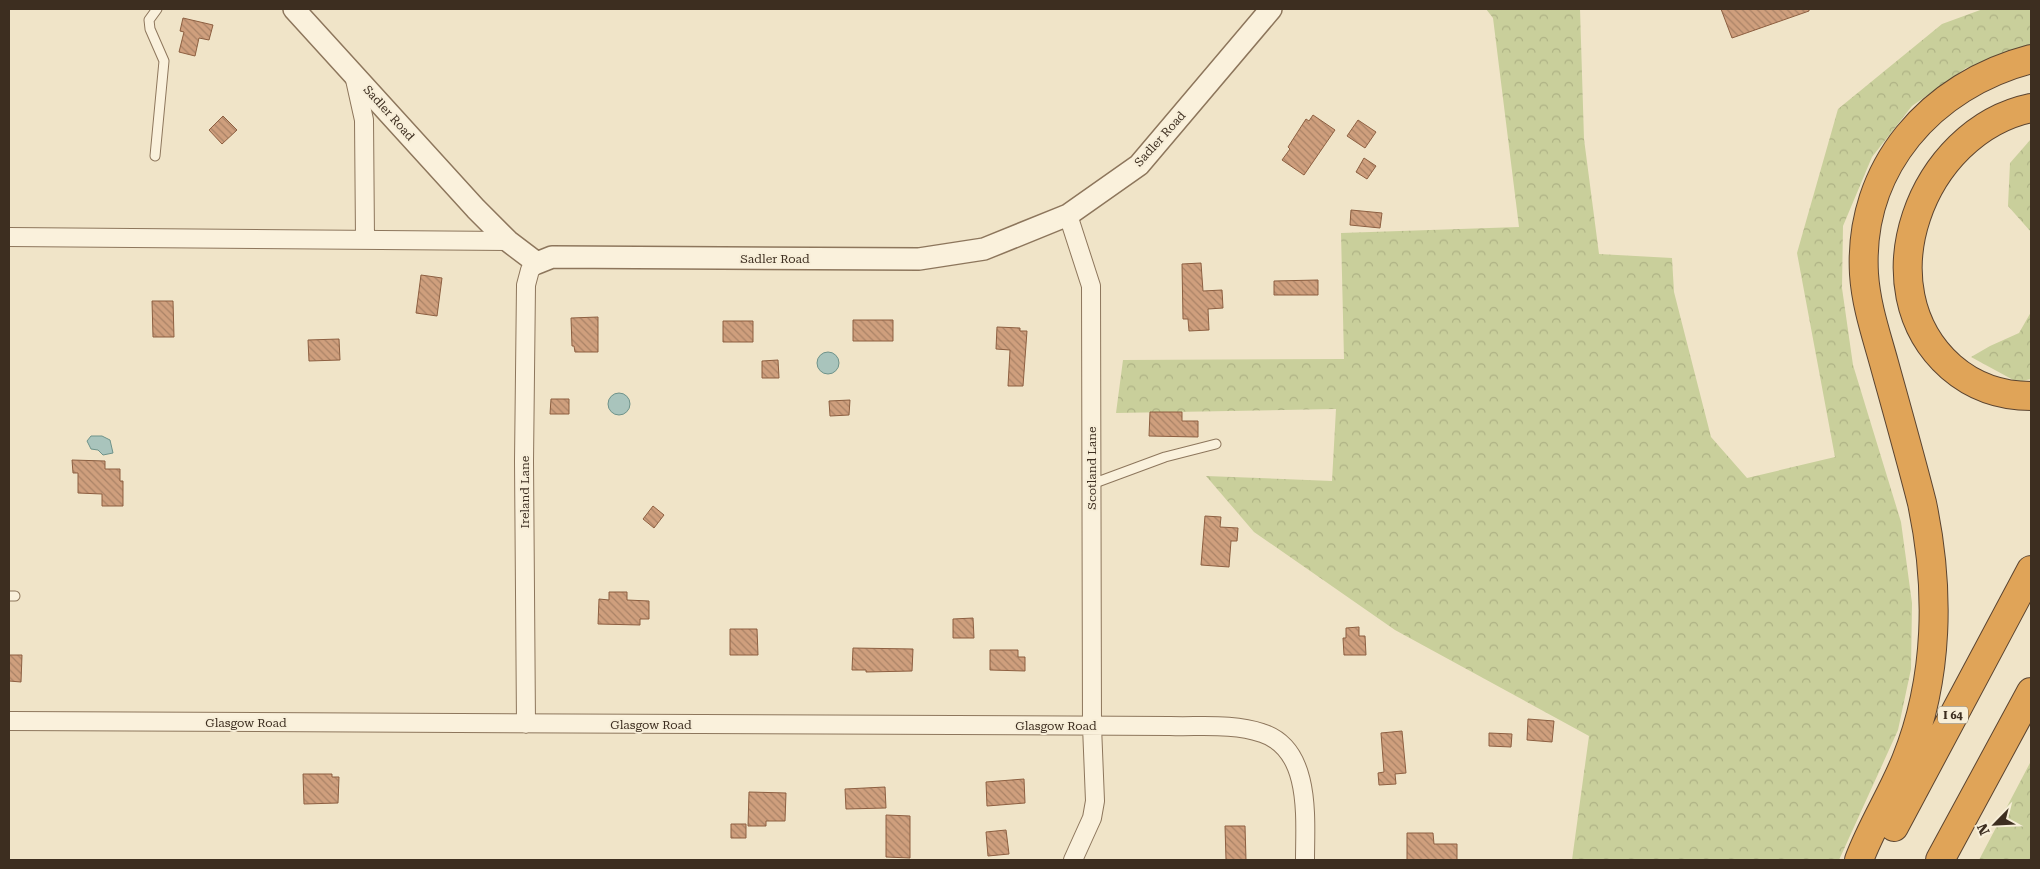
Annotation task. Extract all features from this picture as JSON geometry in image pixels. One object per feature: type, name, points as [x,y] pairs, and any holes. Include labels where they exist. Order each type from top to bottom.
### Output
[{"type":"highway","points":[[1860,860],[1869,835],[1899,776],[1915,732],[1929,671],[1934,612],[1932,560],[1922,503],[1870,309],[1864,275],[1867,227],[1875,196],[1890,163],[1923,118],[1967,83],[1994,70],[2031,59]]},
{"type":"highway","points":[[2031,108],[2004,117],[1983,129],[1964,144],[1943,165],[1924,195],[1918,211],[1910,242],[1908,275],[1912,304],[1924,334],[1943,359],[1956,372],[1981,386],[2005,394],[2031,396]]},
{"type":"highway","name":"I 64","points":[[1876,860],[2031,570]]},
{"type":"highway","points":[[1940,860],[2031,692]]},
{"type":"street","name":"Sadler Road","points":[[294,9],[476,209],[508,240],[537,263],[552,257],[919,259],[984,249],[1068,215],[1139,165],[1271,9]]},
{"type":"street","points":[[354,75],[364,120],[365,240]]},
{"type":"street","name":"Scotland Lane","points":[[1068,215],[1090,286],[1092,726],[1095,801],[1092,818],[1073,860]]},
{"type":"street","points":[[9,237],[508,240]]},
{"type":"street","name":"Ireland Lane","points":[[526,724],[524,461],[526,286],[530,270],[537,263]]},
{"type":"street","name":"Glasgow Road","points":[[9,721],[1238,728],[1261,732],[1272,737],[1287,749],[1295,762],[1300,776],[1305,808],[1305,860]]},
{"type":"lane","points":[[156,156],[164,61],[150,28],[150,20],[157,9]]},
{"type":"lane","points":[[1092,484],[1165,457],[1216,444]]},
{"type":"green space","points":[[1486,9],[1580,9],[1584,139],[1599,254],[1672,258],[1674,292],[1711,437],[1747,478],[1835,457],[1797,253],[1838,109],[1942,24],[1983,9],[2031,9],[2031,49],[1966,68],[1912,106],[1872,157],[1843,226],[1842,288],[1853,365],[1901,522],[1912,603],[1911,669],[1898,730],[1839,860],[1572,860],[1589,736],[1395,630],[1254,532],[1206,476],[1332,481],[1336,409],[1116,413],[1123,360],[1344,359],[1341,233],[1519,227],[1493,18]]},
{"type":"green space","points":[[2031,139],[2031,232],[2008,206],[2010,163]]},
{"type":"green space","points":[[2031,312],[2031,379],[2017,382],[1971,357],[2019,333]]},
{"type":"green space","points":[[2031,761],[2031,857],[2029,860],[1979,860]]},
{"type":"water","points":[[828,352],[836,355],[839,363],[836,371],[828,374],[820,371],[817,363],[820,355]]},
{"type":"water","points":[[615,393],[623,393],[630,400],[630,408],[623,415],[615,415],[608,408],[608,400]]},
{"type":"water","points":[[91,436],[102,436],[110,440],[113,453],[103,455],[98,450],[91,449],[87,441]]},
{"type":"building","points":[[1721,9],[1809,9],[1809,11],[1732,38]]},
{"type":"building","points":[[183,18],[213,25],[209,40],[199,38],[195,56],[179,52],[184,32],[180,31]]},
{"type":"building","points":[[1313,115],[1335,130],[1304,175],[1282,160],[1306,119],[1309,121]]},
{"type":"building","points":[[223,116],[237,130],[222,144],[209,130]]},
{"type":"building","points":[[1358,120],[1376,132],[1365,148],[1347,136]]},
{"type":"building","points":[[1364,158],[1376,166],[1367,179],[1356,172]]},
{"type":"building","points":[[1351,210],[1382,213],[1380,228],[1350,225]]},
{"type":"building","points":[[1201,263],[1203,291],[1222,290],[1223,308],[1208,309],[1209,330],[1189,331],[1188,319],[1183,319],[1182,264]]},
{"type":"building","points":[[421,275],[442,278],[437,316],[416,313]]},
{"type":"building","points":[[1318,280],[1318,295],[1274,295],[1274,281]]},
{"type":"building","points":[[152,301],[173,301],[174,337],[153,337]]},
{"type":"building","points":[[598,317],[598,352],[575,352],[574,346],[572,346],[571,318]]},
{"type":"building","points":[[853,320],[893,320],[893,341],[853,341]]},
{"type":"building","points":[[723,321],[753,321],[753,342],[723,342]]},
{"type":"building","points":[[997,327],[1020,328],[1020,331],[1027,331],[1023,386],[1008,386],[1010,350],[996,349]]},
{"type":"building","points":[[339,339],[340,360],[309,361],[308,340]]},
{"type":"building","points":[[778,360],[779,378],[762,378],[762,361]]},
{"type":"building","points":[[551,399],[569,399],[569,414],[550,414]]},
{"type":"building","points":[[850,400],[849,415],[830,416],[829,401]]},
{"type":"building","points":[[1150,412],[1182,412],[1182,421],[1198,421],[1198,437],[1149,436]]},
{"type":"building","points":[[72,460],[105,461],[105,469],[120,469],[120,481],[123,481],[123,506],[102,506],[102,494],[78,493],[78,473],[73,473]]},
{"type":"building","points":[[653,506],[664,515],[654,528],[643,519]]},
{"type":"building","points":[[1205,516],[1221,517],[1220,527],[1238,528],[1237,541],[1231,541],[1229,567],[1201,565]]},
{"type":"building","points":[[609,592],[627,592],[627,600],[649,601],[649,619],[640,619],[640,625],[598,624],[599,599],[609,600]]},
{"type":"building","points":[[973,618],[974,638],[953,638],[953,619]]},
{"type":"building","points":[[1359,627],[1359,636],[1365,636],[1366,655],[1344,655],[1343,638],[1346,638],[1346,628]]},
{"type":"building","points":[[730,629],[757,629],[758,655],[730,655]]},
{"type":"building","points":[[853,648],[913,649],[912,671],[866,672],[866,670],[852,670]]},
{"type":"building","points":[[990,650],[1018,650],[1018,657],[1025,657],[1025,671],[990,670]]},
{"type":"building","points":[[9,655],[22,655],[21,682],[9,681]]},
{"type":"building","points":[[1528,719],[1554,721],[1552,742],[1527,740]]},
{"type":"building","points":[[1402,731],[1406,773],[1395,774],[1396,784],[1379,785],[1378,773],[1384,772],[1381,733]]},
{"type":"building","points":[[1489,733],[1512,734],[1511,747],[1489,746]]},
{"type":"building","points":[[303,774],[332,774],[332,777],[339,777],[338,803],[304,804]]},
{"type":"building","points":[[1024,779],[1025,803],[987,806],[986,782]]},
{"type":"building","points":[[885,787],[886,808],[846,809],[845,789]]},
{"type":"building","points":[[749,792],[786,793],[785,821],[766,821],[766,826],[748,826]]},
{"type":"building","points":[[886,815],[910,816],[910,858],[886,857]]},
{"type":"building","points":[[731,824],[746,824],[746,838],[731,838]]},
{"type":"building","points":[[1225,826],[1245,826],[1246,860],[1226,860]]},
{"type":"building","points":[[1006,830],[1009,854],[988,856],[986,832]]},
{"type":"building","points":[[1407,833],[1433,833],[1434,844],[1457,844],[1457,860],[1407,860]]}]
